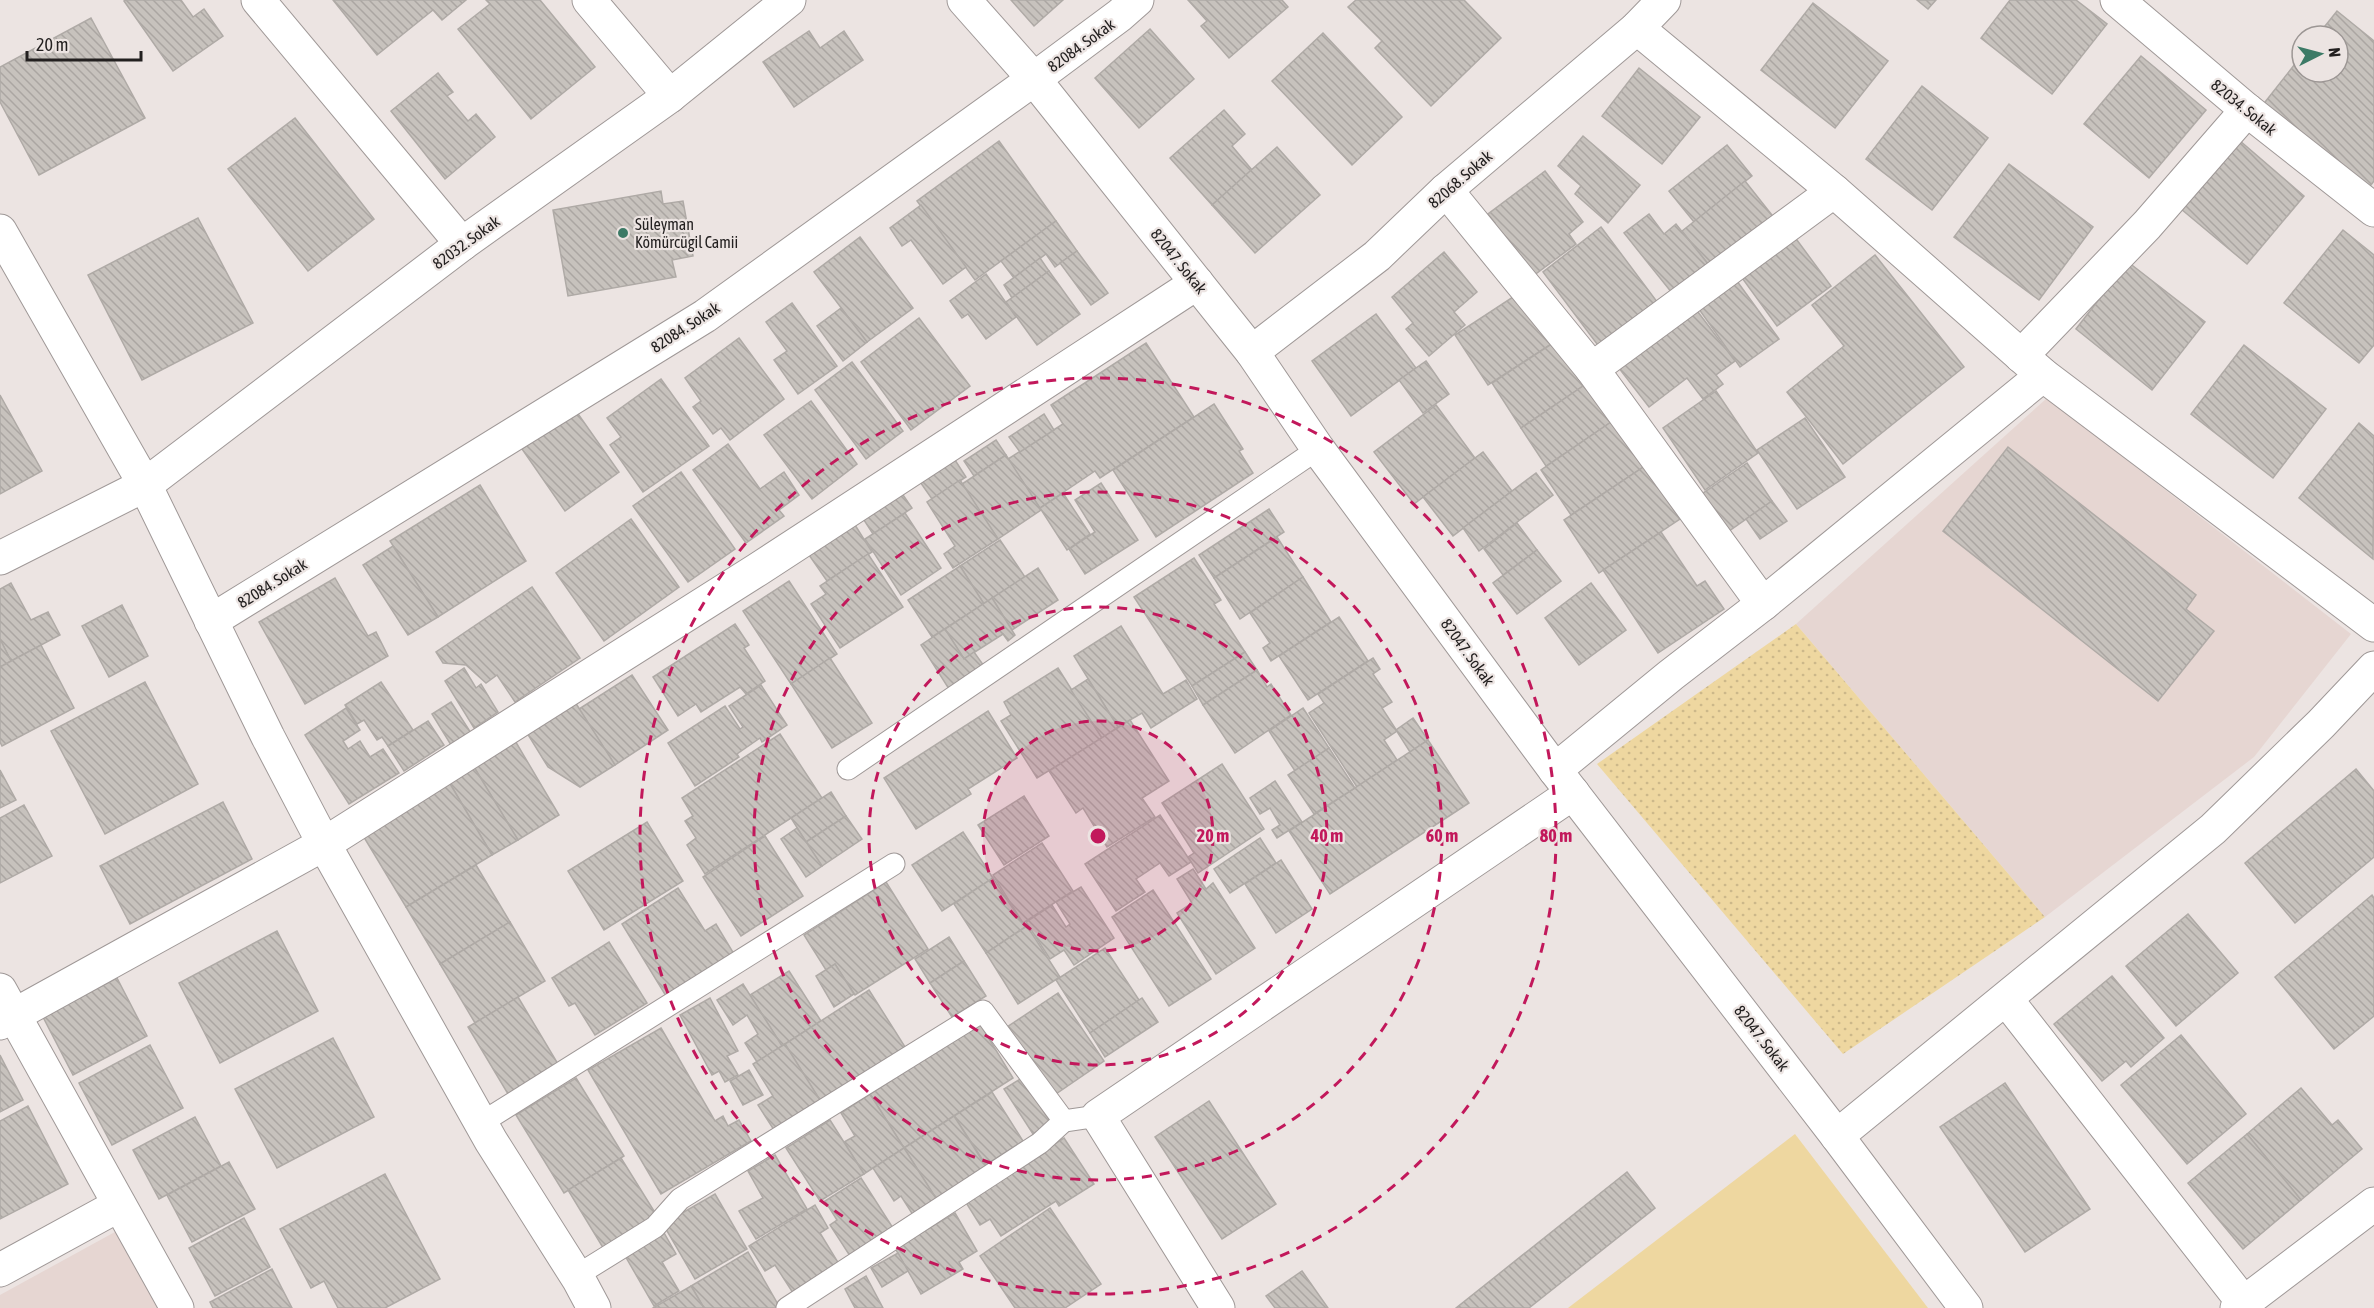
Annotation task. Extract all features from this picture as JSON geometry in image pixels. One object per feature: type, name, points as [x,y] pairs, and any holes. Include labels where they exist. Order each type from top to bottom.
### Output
[{"type":"street","points":[[258,0],[462,244]]},
{"type":"street","points":[[589,0],[670,96]]},
{"type":"street","name":"82032. Sokak","points":[[0,558],[145,485],[462,244],[670,96],[789,0]]},
{"type":"street","name":"82047. Sokak","points":[[964,0],[1034,79],[1252,352],[1318,449],[1564,782],[1837,1136],[1966,1308]]},
{"type":"street","name":"82084. Sokak","points":[[211,621],[705,316],[1034,79],[1137,0]]},
{"type":"street","name":"82068. Sokak","points":[[1252,352],[1377,256],[1446,190],[1637,28],[1664,0]]},
{"type":"street","name":"82034. Sokak","points":[[2117,0],[2247,110],[2374,210]]},
{"type":"street","points":[[1637,28],[1834,191],[2032,365],[2374,625]]},
{"type":"street","points":[[1218,1308],[1098,1116],[1564,782],[1671,675],[1764,604],[2032,365],[2147,225],[2247,110]]},
{"type":"street","points":[[1446,190],[1592,369],[1764,604]]},
{"type":"street","points":[[1592,369],[1834,191]]},
{"type":"street","points":[[0,231],[145,485],[324,844],[481,1123],[594,1308]]},
{"type":"street","points":[[177,1308],[4,1010],[324,844],[767,563],[1197,283]]},
{"type":"street","points":[[1837,1136],[2213,829],[2321,724],[2374,668]]},
{"type":"street","points":[[2006,999],[2240,1305],[2374,1204]]},
{"type":"street","points":[[0,1270],[119,1205]]},
{"type":"lane","points":[[848,769],[1318,449]]},
{"type":"lane","points":[[481,1123],[894,864]]},
{"type":"lane","points":[[576,1276],[655,1227],[680,1199],[983,1011],[1064,1121]]},
{"type":"lane","points":[[787,1308],[1040,1143],[1064,1121],[1098,1116]]},
{"type":"shaded area","points":[[2047,398],[2351,634],[2254,757],[2045,917],[1796,624]]},
{"type":"shaded area","points":[[1796,624],[2045,917],[1843,1054],[1597,764]]},
{"type":"shaded area","points":[[1795,1134],[1928,1308],[1568,1308]]},
{"type":"shaded area","points":[[124,1227],[168,1308],[0,1308],[0,1295]]},
{"type":"building","points":[[181,0],[193,17],[204,9],[223,36],[173,71],[124,1]]},
{"type":"building","points":[[333,0],[466,0],[442,20],[433,10],[377,55]]},
{"type":"building","points":[[486,0],[540,0],[595,67],[531,119],[458,29],[490,4]]},
{"type":"building","points":[[1011,0],[1063,0],[1034,26]]},
{"type":"building","points":[[1188,0],[1282,0],[1288,7],[1229,58],[1201,26],[1207,21]]},
{"type":"building","points":[[1356,0],[1464,0],[1501,38],[1431,106],[1375,48],[1382,41],[1348,7]]},
{"type":"building","points":[[1917,0],[1936,0],[1928,9]]},
{"type":"building","points":[[2010,0],[2076,0],[2107,24],[2052,94],[1981,38]]},
{"type":"building","points":[[1813,3],[1888,61],[1835,128],[1761,70]]},
{"type":"building","points":[[2337,11],[2374,41],[2374,181],[2367,190],[2262,106],[2290,70],[2290,84],[2350,84],[2350,24],[2327,24]]},
{"type":"building","points":[[91,18],[145,118],[39,175],[0,102],[0,67]]},
{"type":"building","points":[[1150,29],[1194,79],[1139,128],[1095,78]]},
{"type":"building","points":[[809,31],[820,48],[844,31],[863,60],[794,107],[763,62]]},
{"type":"building","points":[[1323,33],[1402,117],[1352,165],[1272,81]]},
{"type":"building","points":[[2141,56],[2206,110],[2149,178],[2084,124]]},
{"type":"building","points":[[1639,68],[1700,117],[1662,164],[1602,116]]},
{"type":"building","points":[[438,73],[453,92],[447,96],[468,121],[476,114],[495,137],[445,179],[391,111]]},
{"type":"building","points":[[1922,86],[1988,138],[1932,210],[1866,159]]},
{"type":"building","points":[[1224,110],[1245,134],[1232,146],[1252,170],[1212,205],[1170,158]]},
{"type":"building","points":[[295,118],[374,219],[308,271],[228,169]]},
{"type":"building","points":[[1583,136],[1640,185],[1608,223],[1575,194],[1581,186],[1558,166]]},
{"type":"building","points":[[2239,140],[2304,196],[2247,264],[2181,209]]},
{"type":"building","points":[[999,141],[1056,221],[975,280],[917,201]]},
{"type":"building","points":[[1727,145],[1752,176],[1694,222],[1669,191]]},
{"type":"building","points":[[1277,147],[1320,195],[1255,253],[1212,205]]},
{"type":"building","points":[[2009,164],[2093,227],[2039,300],[1954,237]]},
{"type":"building","points":[[1545,171],[1583,222],[1569,234],[1576,244],[1529,279],[1490,228],[1495,223],[1488,214]]},
{"type":"building","points":[[1745,181],[1775,219],[1712,269],[1682,231]]},
{"type":"building","name":"Süleyman Kömürcügil Camii","points":[[661,191],[663,204],[683,201],[693,256],[672,260],[676,277],[568,296],[553,210]]},
{"type":"building","points":[[921,205],[966,267],[943,284],[911,240],[902,246],[890,228]]},
{"type":"building","points":[[1649,214],[1664,234],[1676,224],[1712,269],[1676,298],[1624,233]]},
{"type":"building","points":[[198,218],[253,323],[142,380],[88,275]]},
{"type":"building","points":[[1056,221],[1077,251],[1055,267],[1046,254],[1014,278],[1001,261]]},
{"type":"building","points":[[1601,227],[1658,303],[1600,348],[1543,272]]},
{"type":"building","points":[[2343,230],[2374,255],[2374,345],[2359,363],[2284,303]]},
{"type":"building","points":[[1791,232],[1831,286],[1777,326],[1737,271]]},
{"type":"building","points":[[860,237],[913,308],[867,342],[814,272]]},
{"type":"building","points":[[1077,251],[1108,293],[1091,305],[1060,263]]},
{"type":"building","points":[[1444,252],[1477,292],[1454,312],[1465,325],[1429,356],[1406,329],[1413,323],[1392,297]]},
{"type":"building","points":[[1875,255],[1964,367],[1843,464],[1787,392],[1844,346],[1812,305]]},
{"type":"building","points":[[1040,258],[1049,271],[1012,298],[1004,285]]},
{"type":"building","points":[[2128,262],[2205,322],[2152,390],[2076,329]]},
{"type":"building","points":[[1049,271],[1080,314],[1037,345],[1006,302]]},
{"type":"building","points":[[986,274],[1016,317],[986,339],[968,314],[962,318],[950,301]]},
{"type":"building","points":[[1734,277],[1779,339],[1740,367],[1696,305]]},
{"type":"building","points":[[1519,293],[1553,343],[1488,385],[1455,335]]},
{"type":"building","points":[[792,303],[837,366],[798,394],[774,360],[787,351],[766,322]]},
{"type":"building","points":[[841,308],[867,342],[843,361],[817,326]]},
{"type":"building","points":[[1695,308],[1735,361],[1716,375],[1723,384],[1703,399],[1687,378],[1649,407],[1618,367]]},
{"type":"building","points":[[1376,314],[1416,368],[1351,416],[1312,361]]},
{"type":"building","points":[[919,318],[970,386],[911,430],[861,362]]},
{"type":"building","points":[[739,338],[784,399],[730,440],[721,428],[713,434],[693,407],[701,401],[685,378]]},
{"type":"building","points":[[1146,343],[1194,417],[1100,478],[1095,471],[1040,508],[1008,459],[1063,424],[1051,405]]},
{"type":"building","points":[[1553,343],[1589,382],[1521,428],[1492,383]]},
{"type":"building","points":[[2244,345],[2326,409],[2273,478],[2191,414]]},
{"type":"building","points":[[1426,361],[1449,394],[1423,413],[1399,380]]},
{"type":"building","points":[[852,362],[903,431],[866,459],[815,390]]},
{"type":"building","points":[[661,379],[709,446],[643,492],[610,445],[621,437],[607,418]]},
{"type":"building","points":[[1589,382],[1614,420],[1546,466],[1521,428]]},
{"type":"building","points":[[1716,391],[1758,453],[1705,490],[1663,428]]},
{"type":"building","points":[[0,395],[42,471],[0,494]]},
{"type":"building","points":[[811,401],[857,464],[812,499],[764,435]]},
{"type":"building","points":[[1214,404],[1243,449],[1239,451],[1253,473],[1156,537],[1113,470]]},
{"type":"building","points":[[1436,405],[1475,458],[1414,504],[1374,452]]},
{"type":"building","points":[[576,411],[619,472],[565,511],[522,449]]},
{"type":"building","points":[[1044,414],[1054,430],[1020,452],[1009,437]]},
{"type":"building","points":[[1805,418],[1845,477],[1797,509],[1757,450]]},
{"type":"building","points":[[1614,420],[1645,466],[1571,515],[1541,470]]},
{"type":"building","points":[[2359,423],[2374,436],[2373,559],[2299,498]]},
{"type":"building","points":[[996,440],[1006,455],[974,476],[964,461]]},
{"type":"building","points":[[728,444],[760,489],[784,472],[799,495],[779,510],[784,516],[746,543],[693,470]]},
{"type":"building","points":[[2008,447],[2196,595],[2186,609],[2214,631],[2158,701],[1943,531]]},
{"type":"building","points":[[1483,452],[1512,491],[1453,536],[1423,497]]},
{"type":"building","points":[[1006,455],[1041,510],[998,539],[962,484]]},
{"type":"building","points":[[953,457],[966,477],[932,499],[918,479]]},
{"type":"building","points":[[1747,463],[1772,501],[1722,536],[1696,498]]},
{"type":"building","points":[[1645,466],[1680,519],[1599,573],[1564,520]]},
{"type":"building","points":[[681,472],[735,549],[688,582],[633,506]]},
{"type":"building","points":[[1536,473],[1553,495],[1479,551],[1463,528]]},
{"type":"building","points":[[960,480],[998,539],[953,568],[944,554],[955,546],[927,502]]},
{"type":"building","points":[[1101,483],[1138,540],[1085,574],[1069,549],[1095,532],[1075,500]]},
{"type":"building","points":[[480,485],[526,561],[438,617],[390,541]]},
{"type":"building","points":[[901,492],[912,508],[873,534],[862,517]]},
{"type":"building","points":[[1063,493],[1090,534],[1067,550],[1040,508]]},
{"type":"building","points":[[1772,501],[1787,521],[1760,539],[1746,519]]},
{"type":"building","points":[[1269,509],[1284,532],[1214,578],[1199,555]]},
{"type":"building","points":[[905,513],[941,568],[901,595],[865,539]]},
{"type":"building","points":[[631,519],[679,587],[604,641],[556,573]]},
{"type":"building","points":[[1517,523],[1537,550],[1503,575],[1484,549]]},
{"type":"building","points":[[855,525],[872,552],[827,581],[809,555]]},
{"type":"building","points":[[1661,532],[1697,586],[1705,581],[1724,609],[1658,653],[1603,570]]},
{"type":"building","points":[[1277,537],[1303,577],[1240,619],[1214,578]]},
{"type":"building","points":[[1000,540],[1025,577],[984,604],[960,566]]},
{"type":"building","points":[[393,546],[438,617],[408,635],[363,565]]},
{"type":"building","points":[[1537,550],[1561,581],[1517,614],[1493,583]]},
{"type":"building","points":[[868,554],[903,607],[840,648],[811,604],[826,594],[820,586]]},
{"type":"building","points":[[1194,558],[1221,600],[1214,604],[1245,652],[1192,686],[1134,597]]},
{"type":"building","points":[[960,566],[984,604],[932,637],[908,600]]},
{"type":"building","points":[[1038,568],[1058,600],[1012,630],[992,598]]},
{"type":"building","points":[[1303,577],[1331,622],[1271,661],[1263,648],[1270,643],[1250,613]]},
{"type":"building","points":[[335,578],[368,636],[376,632],[388,656],[305,704],[259,622]]},
{"type":"building","points":[[789,581],[837,654],[791,684],[743,611]]},
{"type":"building","points":[[11,583],[31,620],[48,612],[60,635],[11,661],[0,639],[0,589]]},
{"type":"building","points":[[1591,583],[1626,630],[1579,665],[1545,618]]},
{"type":"building","points":[[532,587],[580,658],[515,702],[497,675],[486,683],[466,665],[443,663],[436,652]]},
{"type":"building","points":[[992,598],[1015,635],[1008,641],[1003,634],[964,659],[945,629]]},
{"type":"building","points":[[122,605],[148,656],[109,677],[82,626]]},
{"type":"building","points":[[1339,617],[1368,661],[1308,700],[1279,656]]},
{"type":"building","points":[[735,624],[749,645],[744,648],[765,681],[746,694],[740,687],[701,712],[696,704],[678,716],[653,677]]},
{"type":"building","points":[[1121,626],[1163,694],[1186,680],[1197,699],[1151,728],[1142,713],[1118,727],[1074,656]]},
{"type":"building","points":[[945,629],[964,659],[974,652],[984,666],[949,689],[921,645]]},
{"type":"building","points":[[0,639],[11,661],[0,667]]},
{"type":"building","points":[[41,645],[74,708],[2,746],[0,742],[0,667]]},
{"type":"building","points":[[1245,652],[1257,670],[1203,705],[1192,686]]},
{"type":"building","points":[[830,658],[872,723],[832,748],[791,684]]},
{"type":"building","points":[[1373,658],[1380,669],[1373,674],[1392,702],[1382,708],[1397,731],[1384,740],[1397,760],[1357,787],[1309,713],[1324,703],[1318,694]]},
{"type":"building","points":[[464,668],[476,688],[481,684],[498,712],[474,728],[445,681]]},
{"type":"building","points":[[1058,668],[1102,738],[1037,778],[1001,721],[1011,715],[1004,702]]},
{"type":"building","points":[[1257,670],[1267,687],[1271,684],[1291,715],[1235,753],[1203,705]]},
{"type":"building","points":[[632,675],[668,730],[615,765],[579,709]]},
{"type":"building","points":[[1088,679],[1118,727],[1102,738],[1071,690]]},
{"type":"building","points":[[145,682],[198,784],[105,834],[51,731]]},
{"type":"building","points":[[381,682],[413,730],[388,746],[382,737],[377,740],[364,720],[357,724],[345,705]]},
{"type":"building","points":[[761,685],[787,725],[762,742],[760,738],[737,754],[739,757],[695,786],[668,743],[725,706],[740,729],[743,727],[729,706]]},
{"type":"building","points":[[451,702],[471,733],[451,745],[432,714]]},
{"type":"building","points":[[575,702],[615,765],[580,787],[548,767],[527,733]]},
{"type":"building","points":[[346,708],[360,730],[343,741],[348,749],[360,741],[370,757],[383,749],[399,773],[349,804],[305,735]]},
{"type":"building","points":[[1303,708],[1329,748],[1295,771],[1269,731]]},
{"type":"building","points":[[988,711],[1017,758],[968,789],[971,794],[916,829],[884,778]]},
{"type":"building","points":[[1413,718],[1428,740],[1410,752],[1396,730]]},
{"type":"building","points":[[1130,720],[1169,781],[1142,798],[1155,817],[1107,847],[1083,808],[1076,813],[1049,771]]},
{"type":"building","points":[[428,721],[444,745],[404,771],[388,746]]},
{"type":"building","points":[[780,734],[822,798],[705,874],[687,845],[696,838],[685,821],[693,816],[682,798]]},
{"type":"building","points":[[514,739],[559,815],[518,840],[472,764]]},
{"type":"building","points":[[1428,740],[1469,803],[1330,894],[1289,831]]},
{"type":"building","points":[[1329,748],[1355,788],[1314,814],[1288,775]]},
{"type":"building","points":[[1222,764],[1264,829],[1198,873],[1188,857],[1194,853],[1162,803]]},
{"type":"building","points":[[474,767],[518,840],[492,855],[449,782]]},
{"type":"building","points":[[2356,769],[2374,791],[2374,857],[2295,923],[2245,863]]},
{"type":"building","points":[[0,770],[16,800],[0,808]]},
{"type":"building","points":[[1275,781],[1302,822],[1277,838],[1272,830],[1280,825],[1270,808],[1260,814],[1250,798]]},
{"type":"building","points":[[449,782],[492,855],[406,907],[362,834]]},
{"type":"building","points":[[831,792],[846,816],[806,842],[791,818]]},
{"type":"building","points":[[1024,796],[1049,836],[1004,865],[978,825]]},
{"type":"building","points":[[223,802],[252,859],[130,924],[100,866]]},
{"type":"building","points":[[24,805],[52,856],[0,883],[0,818]]},
{"type":"building","points":[[1160,815],[1191,862],[1169,876],[1160,863],[1136,879],[1145,892],[1116,911],[1085,864]]},
{"type":"building","points":[[846,816],[862,839],[822,866],[806,842]]},
{"type":"building","points":[[647,822],[683,881],[604,930],[568,871]]},
{"type":"building","points":[[797,828],[822,866],[806,877],[781,839]]},
{"type":"building","points":[[963,832],[993,878],[942,911],[912,865]]},
{"type":"building","points":[[765,836],[803,896],[741,936],[703,877]]},
{"type":"building","points":[[1260,838],[1276,863],[1230,893],[1214,869]]},
{"type":"building","points":[[1042,843],[1073,891],[1023,923],[993,875]]},
{"type":"building","points":[[1281,860],[1312,909],[1276,933],[1245,884]]},
{"type":"building","points":[[476,865],[510,922],[440,964],[406,907]]},
{"type":"building","points":[[1193,869],[1206,889],[1213,883],[1255,948],[1216,974],[1177,913],[1192,903],[1177,879]]},
{"type":"building","points":[[993,878],[1025,927],[986,953],[954,904]]},
{"type":"building","points":[[886,882],[928,949],[855,995],[835,964],[826,970],[804,935]]},
{"type":"building","points":[[1081,887],[1114,938],[1074,965],[1064,950],[1050,959],[1026,922],[1052,905],[1066,927],[1070,924],[1056,902]]},
{"type":"building","points":[[678,888],[705,931],[716,924],[734,954],[666,996],[622,924]]},
{"type":"building","points":[[1153,890],[1211,979],[1169,1006],[1112,917]]},
{"type":"building","points":[[2372,895],[2374,898],[2374,1016],[2334,1049],[2275,977]]},
{"type":"building","points":[[2188,914],[2238,973],[2176,1026],[2126,966]]},
{"type":"building","points":[[510,922],[545,981],[475,1023],[440,964]]},
{"type":"building","points":[[1027,926],[1060,977],[1018,1004],[986,953]]},
{"type":"building","points":[[277,931],[318,1011],[220,1063],[179,983]]},
{"type":"building","points":[[949,937],[964,961],[930,983],[915,959]]},
{"type":"building","points":[[609,942],[647,1003],[595,1035],[575,1003],[569,1006],[552,978]]},
{"type":"building","points":[[1105,948],[1139,1000],[1090,1033],[1056,980]]},
{"type":"building","points":[[964,961],[986,996],[952,1017],[930,983]]},
{"type":"building","points":[[835,964],[854,994],[834,1007],[816,976]]},
{"type":"building","points":[[789,971],[821,1021],[782,1046],[750,995]]},
{"type":"building","points":[[2112,976],[2164,1038],[2131,1067],[2126,1061],[2102,1081],[2054,1024]]},
{"type":"building","points":[[117,978],[147,1036],[73,1075],[43,1017]]},
{"type":"building","points":[[743,984],[782,1046],[757,1062],[745,1043],[758,1034],[747,1015],[733,1025],[717,1000]]},
{"type":"building","points":[[869,990],[907,1050],[822,1104],[785,1044]]},
{"type":"building","points":[[1058,993],[1104,1061],[1053,1096],[1007,1027]]},
{"type":"building","points":[[518,997],[558,1064],[508,1094],[468,1027]]},
{"type":"building","points":[[710,998],[738,1051],[727,1056],[738,1075],[725,1082],[719,1071],[712,1075],[680,1015]]},
{"type":"building","points":[[1142,998],[1158,1022],[1105,1057],[1090,1033]]},
{"type":"building","points":[[980,1024],[1013,1078],[904,1148],[870,1094]]},
{"type":"building","points":[[661,1028],[715,1121],[723,1116],[728,1126],[739,1120],[751,1141],[661,1194],[588,1070]]},
{"type":"building","points":[[2181,1035],[2246,1114],[2187,1164],[2121,1085]]},
{"type":"building","points":[[333,1038],[374,1117],[277,1168],[235,1089]]},
{"type":"building","points":[[785,1044],[820,1100],[774,1130],[758,1105],[773,1096],[753,1064]]},
{"type":"building","points":[[150,1045],[183,1108],[112,1145],[79,1083]]},
{"type":"building","points":[[0,1055],[23,1100],[0,1112]]},
{"type":"building","points":[[749,1070],[763,1095],[743,1105],[730,1081]]},
{"type":"building","points":[[576,1078],[624,1156],[564,1193],[516,1115]]},
{"type":"building","points":[[1022,1078],[1051,1123],[1033,1134],[1004,1089]]},
{"type":"building","points":[[2005,1083],[2090,1209],[2025,1252],[1940,1127]]},
{"type":"building","points":[[2301,1088],[2332,1125],[2338,1120],[2362,1149],[2301,1200],[2247,1134]]},
{"type":"building","points":[[992,1092],[1023,1141],[986,1165],[954,1116]]},
{"type":"building","points":[[870,1094],[904,1148],[864,1174],[844,1142],[855,1136],[841,1113]]},
{"type":"building","points":[[1209,1101],[1276,1204],[1222,1239],[1155,1137]]},
{"type":"building","points":[[28,1106],[68,1184],[0,1219],[0,1121]]},
{"type":"building","points":[[954,1116],[987,1168],[937,1200],[904,1148]]},
{"type":"building","points":[[195,1117],[221,1166],[159,1199],[133,1150]]},
{"type":"building","points":[[830,1120],[864,1174],[820,1201],[786,1148]]},
{"type":"building","points":[[2247,1134],[2301,1200],[2243,1249],[2188,1183]]},
{"type":"building","points":[[1064,1138],[1094,1184],[1059,1206],[1056,1201],[1001,1236],[990,1219],[980,1225],[965,1201]]},
{"type":"building","points":[[904,1148],[937,1200],[913,1215],[901,1196],[894,1201],[873,1168]]},
{"type":"building","points":[[775,1155],[807,1209],[756,1239],[739,1211],[763,1198],[748,1171]]},
{"type":"building","points":[[621,1158],[659,1219],[605,1251],[568,1190]]},
{"type":"building","points":[[229,1162],[255,1209],[192,1242],[167,1195]]},
{"type":"building","points":[[1627,1172],[1655,1208],[1529,1308],[1456,1308]]},
{"type":"building","points":[[385,1174],[440,1279],[385,1308],[338,1308],[324,1281],[311,1288],[280,1229]]},
{"type":"building","points":[[861,1178],[893,1228],[850,1256],[830,1225],[837,1220],[825,1201]]},
{"type":"building","points":[[715,1194],[747,1249],[695,1279],[663,1224]]},
{"type":"building","points":[[815,1205],[828,1228],[820,1233],[839,1264],[793,1293],[775,1265],[765,1271],[749,1246]]},
{"type":"building","points":[[1050,1208],[1101,1284],[1065,1308],[1015,1308],[980,1256]]},
{"type":"building","points":[[955,1213],[977,1251],[959,1262],[963,1269],[921,1294],[895,1248]]},
{"type":"building","points":[[244,1218],[270,1267],[215,1296],[189,1248]]},
{"type":"building","points":[[663,1231],[676,1254],[662,1262],[679,1291],[654,1306],[624,1254]]},
{"type":"building","points":[[748,1252],[779,1306],[776,1308],[704,1308],[691,1286]]},
{"type":"building","points":[[898,1253],[908,1271],[882,1287],[871,1268]]},
{"type":"building","points":[[272,1269],[292,1308],[213,1308],[210,1302]]},
{"type":"building","points":[[1302,1271],[1328,1308],[1275,1308],[1266,1296]]},
{"type":"building","points":[[866,1276],[883,1308],[855,1308],[845,1289]]},
{"type":"building","points":[[691,1286],[704,1308],[653,1308]]},
{"type":"place","name":"Süleyman Kömürcügil Camii","points":[[623,233]]}]
